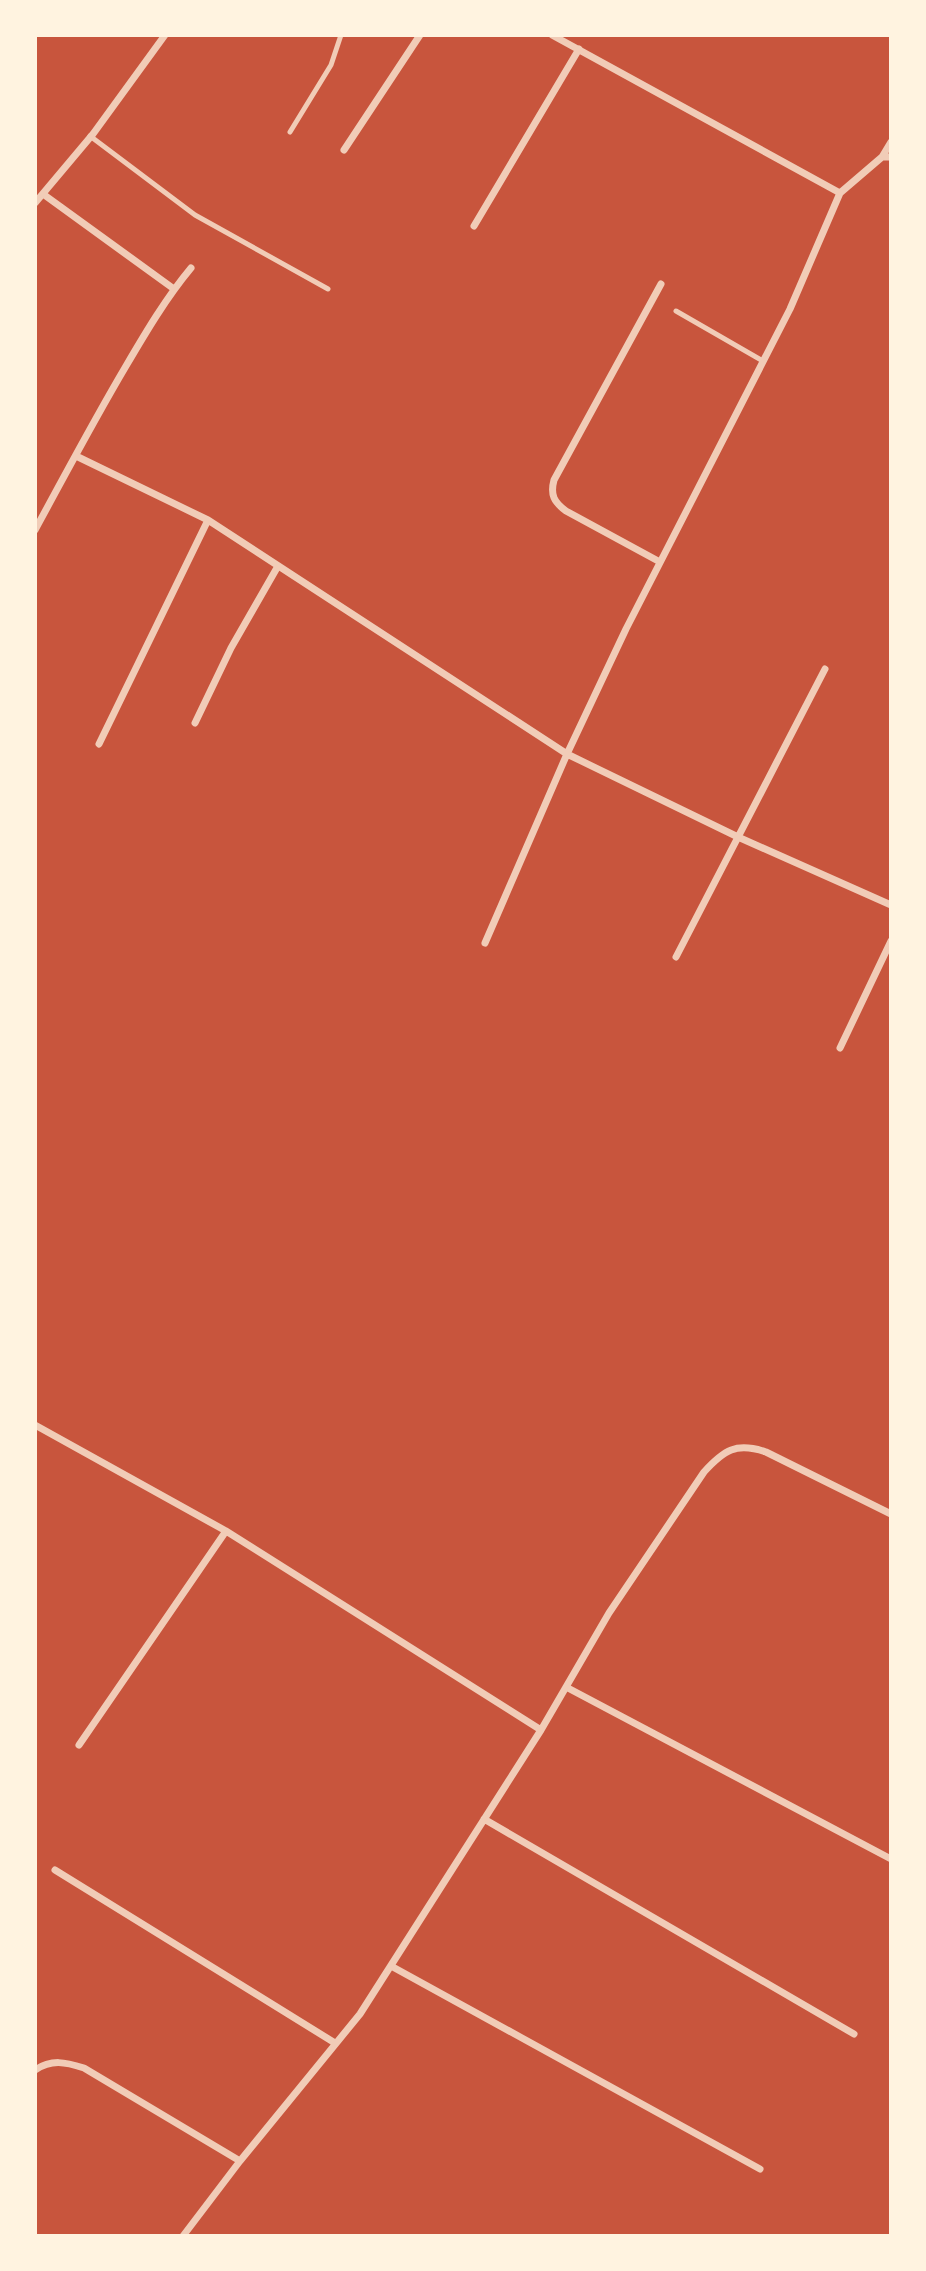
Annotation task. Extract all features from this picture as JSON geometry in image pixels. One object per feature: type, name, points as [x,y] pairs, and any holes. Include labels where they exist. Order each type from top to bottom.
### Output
[{"type":"street","points":[[35,203],[90,136],[165,35]]},
{"type":"street","points":[[344,150],[420,35]]},
{"type":"street","points":[[552,35],[840,193]]},
{"type":"street","points":[[474,226],[579,49]]},
{"type":"street","points":[[485,943],[567,754],[626,629],[790,309],[840,193],[887,157],[891,142]]},
{"type":"street","points":[[43,194],[174,289]]},
{"type":"street","points":[[35,530],[138,346],[174,289],[191,268]]},
{"type":"street","points":[[660,562],[566,511],[556,504],[551,489],[661,284]]},
{"type":"street","points":[[76,456],[208,520],[567,754],[738,837],[891,905]]},
{"type":"street","points":[[99,744],[208,520]]},
{"type":"street","points":[[195,723],[231,648],[278,566]]},
{"type":"street","points":[[677,957],[825,669]]},
{"type":"street","points":[[840,1048],[891,941]]},
{"type":"street","points":[[35,1425],[226,1531],[541,1730]]},
{"type":"street","points":[[183,2236],[240,2161],[360,2014],[541,1730],[609,1613],[704,1472],[719,1455],[736,1448],[750,1447],[766,1452],[891,1514]]},
{"type":"street","points":[[79,1745],[226,1531]]},
{"type":"street","points":[[566,1687],[891,1859]]},
{"type":"street","points":[[484,1819],[854,2034]]},
{"type":"street","points":[[55,1870],[335,2043]]},
{"type":"street","points":[[391,1966],[760,2169]]},
{"type":"street","points":[[35,2070],[60,2061],[83,2068],[240,2161]]},
{"type":"lane","points":[[290,132],[331,65],[341,35]]},
{"type":"lane","points":[[90,136],[195,215],[328,289]]},
{"type":"lane","points":[[677,311],[763,361]]}]
